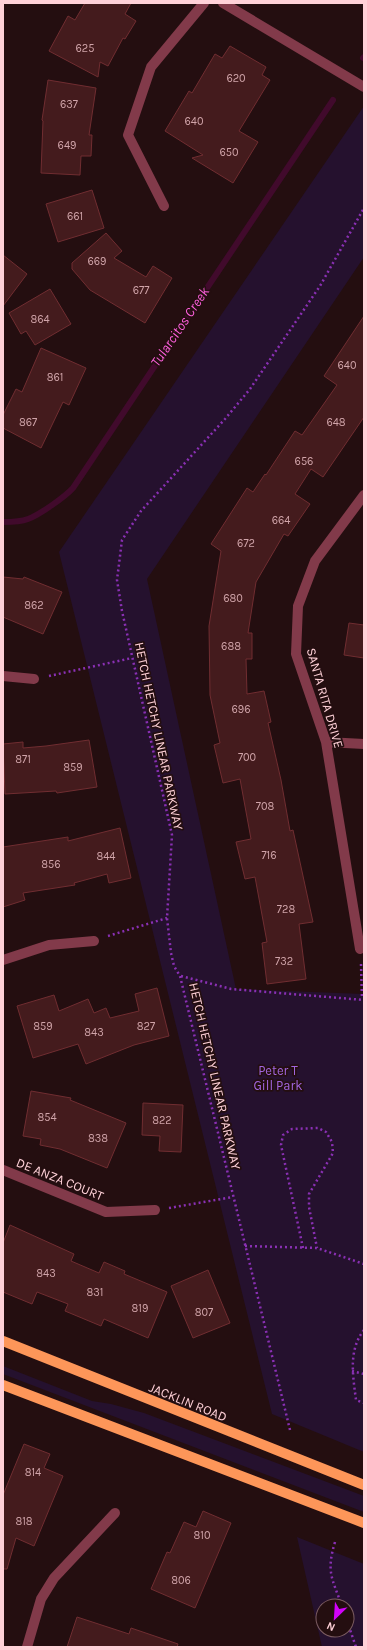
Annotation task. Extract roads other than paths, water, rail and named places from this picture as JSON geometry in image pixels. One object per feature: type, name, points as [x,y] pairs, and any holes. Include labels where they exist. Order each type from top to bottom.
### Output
[{"type":"main road","name":"JACKLIN ROAD","points":[[3,1341],[364,1485]]},
{"type":"main road","points":[[3,1385],[364,1524]]},
{"type":"street","points":[[164,206],[128,135],[151,67],[204,3]]},
{"type":"street","points":[[223,3],[364,87]]},
{"type":"street","name":"SANTA RITA DRIVE","points":[[360,949],[326,742],[296,654],[298,606],[315,562],[364,495]]},
{"type":"street","points":[[3,676],[34,679]]},
{"type":"street","points":[[326,742],[364,744]]},
{"type":"street","points":[[3,960],[50,944],[94,941]]},
{"type":"street","name":"DE ANZA COURT","points":[[3,1170],[106,1212],[155,1210]]},
{"type":"street","points":[[27,1647],[41,1599],[54,1578],[115,1513]]},
{"type":"waterway","name":"Tularcitos Creek","points":[[3,522],[19,521],[33,517],[58,501],[73,488],[333,100]]},
{"type":"park label","name":"Peter T Gill Park","points":[[278,1078]]}]
